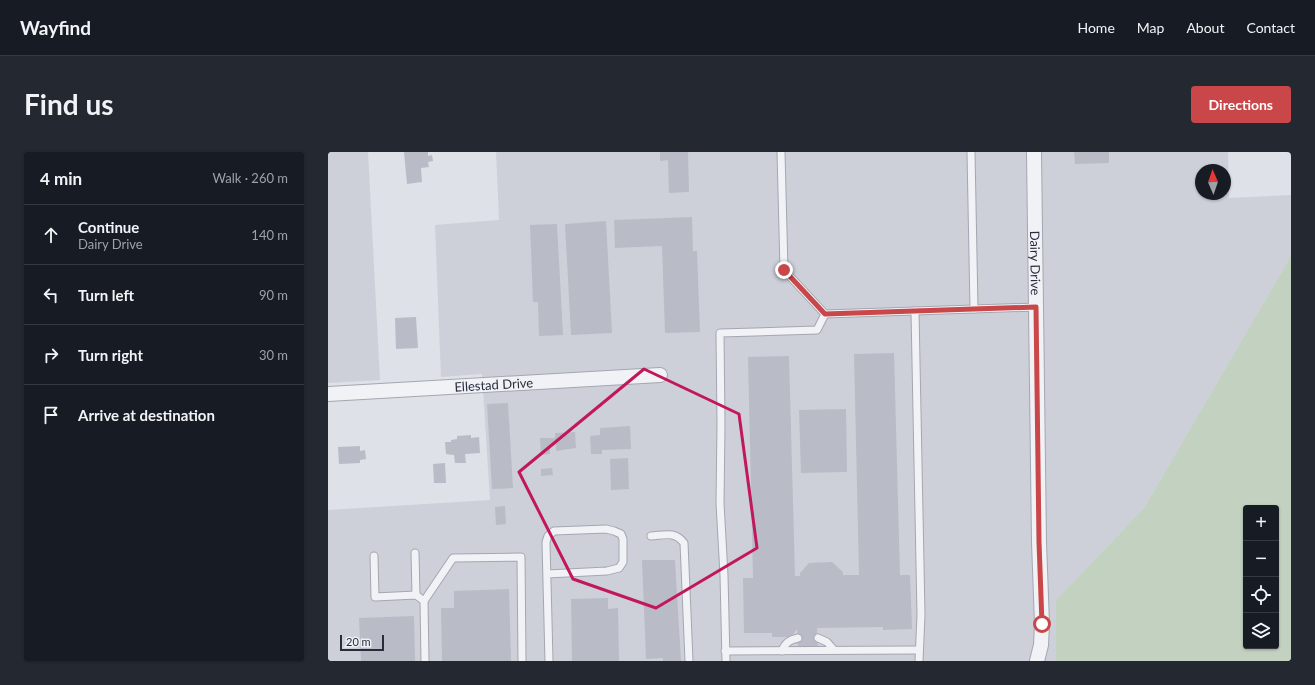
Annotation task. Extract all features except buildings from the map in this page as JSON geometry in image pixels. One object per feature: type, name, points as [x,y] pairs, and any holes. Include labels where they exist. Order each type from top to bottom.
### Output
[{"type":"street","name":"Dairy Drive","points":[[1034,152],[1039,542],[1042,624],[1041,645],[1037,661]]},
{"type":"street","name":"Ellestad Drive","points":[[328,394],[660,375]]},
{"type":"lane","points":[[781,152],[784,270],[825,314],[1036,307]]},
{"type":"lane","points":[[971,152],[974,309]]},
{"type":"lane","points":[[915,311],[921,615],[919,661]]},
{"type":"lane","points":[[726,661],[724,575],[720,503],[720,333],[817,330],[825,314]]},
{"type":"lane","points":[[546,574],[607,571],[619,568],[623,562],[623,539],[621,534],[614,530],[606,529],[554,531],[551,533],[546,542],[546,574],[549,661]]},
{"type":"lane","points":[[651,536],[674,535],[679,537],[684,543],[689,661]]},
{"type":"lane","points":[[416,552],[416,595]]},
{"type":"lane","points":[[374,556],[375,597],[416,595],[424,601]]},
{"type":"lane","points":[[425,661],[424,601],[453,558],[521,557],[522,661]]},
{"type":"lane","points":[[782,651],[785,644],[791,639],[798,638]]},
{"type":"lane","points":[[818,638],[827,642],[834,650]]},
{"type":"lane","points":[[725,651],[919,650]]},
{"type":"highlighted area","points":[[644,369],[739,414],[757,548],[656,608],[573,579],[519,472]]},
{"type":"shaded area","points":[[328,152],[368,152],[380,380],[328,383]]},
{"type":"shaded area","points":[[496,152],[1228,152],[1228,164],[1195,164],[1195,200],[1231,200],[1231,198],[1291,195],[1291,256],[1144,508],[1056,600],[1056,661],[328,661],[328,510],[490,500],[482,374],[441,377],[435,225],[499,220]]},
{"type":"green space","points":[[1291,256],[1291,661],[1056,661],[1056,600],[1144,508]]},
{"type":"route","points":[[784,270],[825,314],[1036,307],[1039,542],[1042,624]]}]
